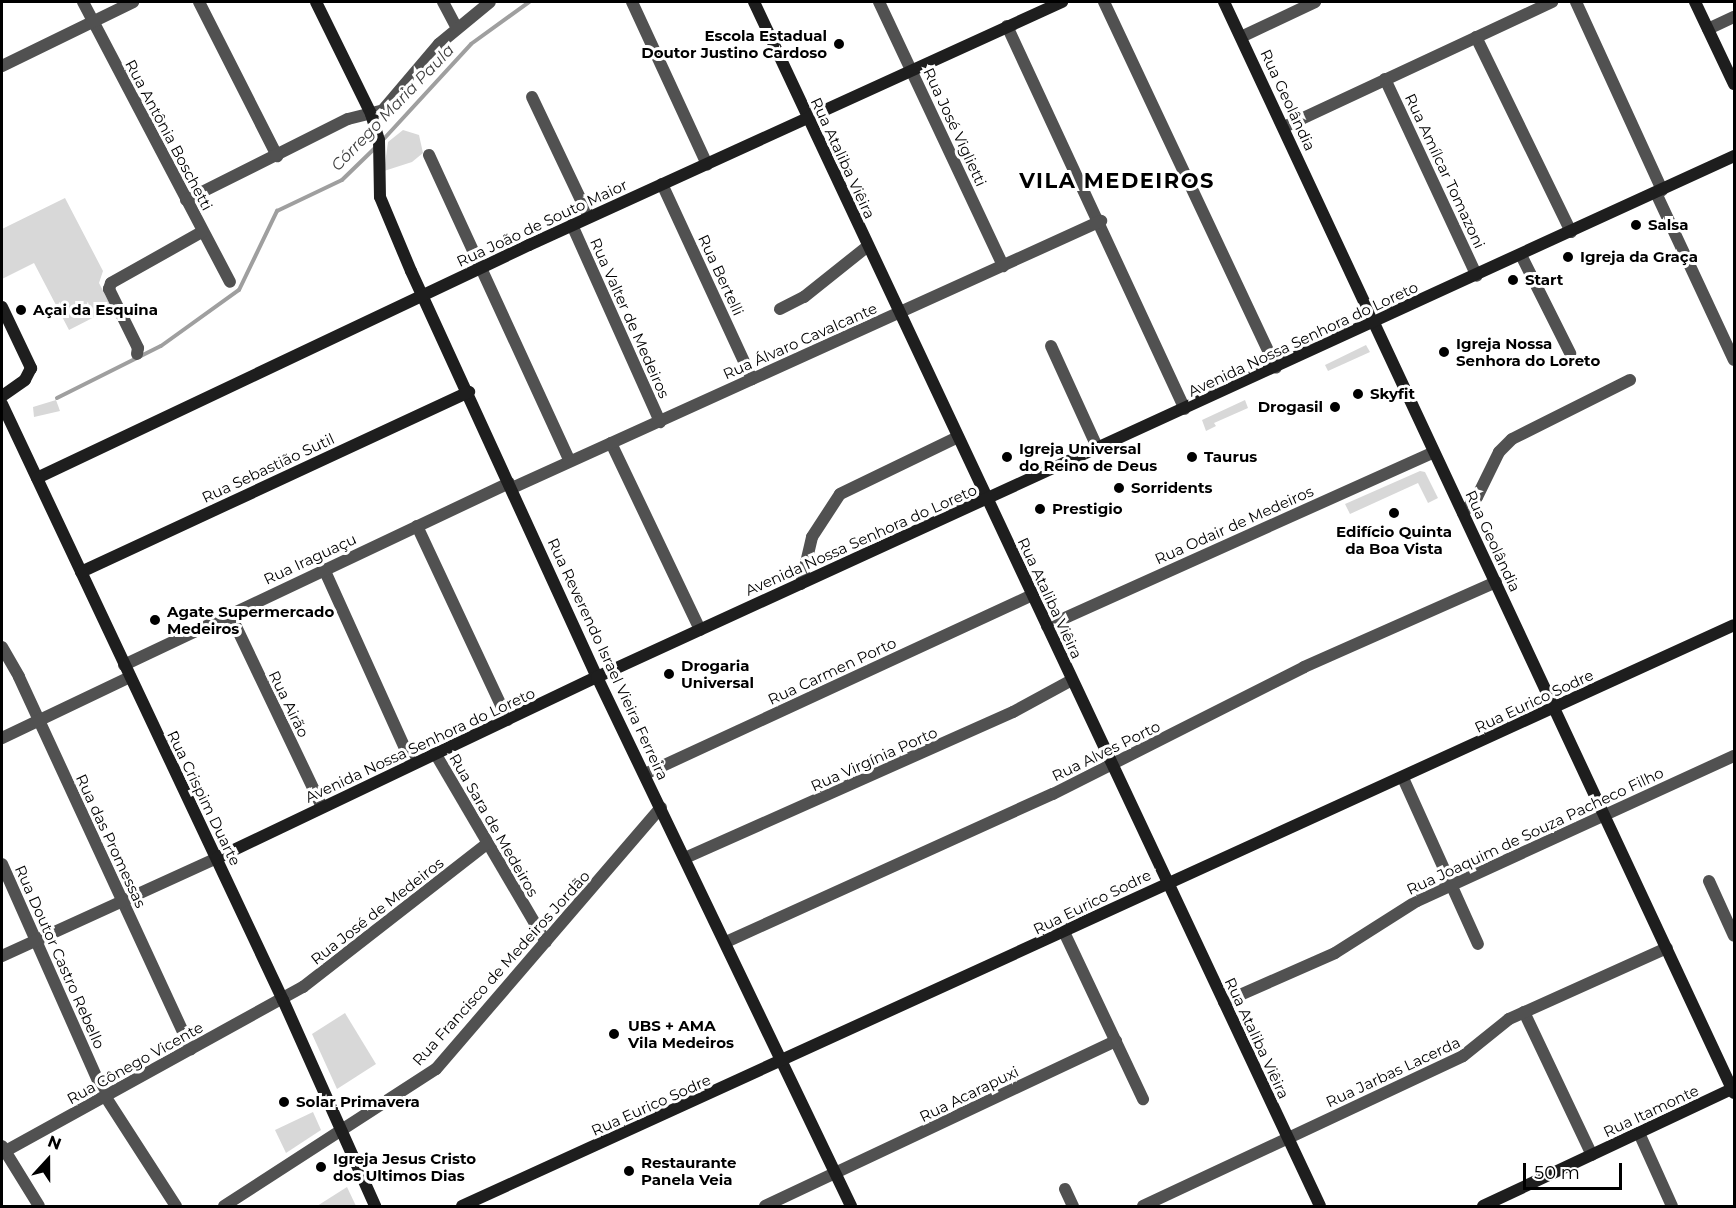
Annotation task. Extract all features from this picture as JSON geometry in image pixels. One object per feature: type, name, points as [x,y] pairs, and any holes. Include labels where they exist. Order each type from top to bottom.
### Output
[{"type":"street","name":"Rua Antônia Boschetti","points":[[83,2],[230,282]]},
{"type":"street","points":[[2,66],[133,2]]},
{"type":"street","points":[[199,2],[277,156]]},
{"type":"street","name":"Rua Reverendo Israel Vieira Ferreira","points":[[316,2],[371,114],[379,140],[378,185],[382,203],[423,297],[469,392],[597,677],[785,1062],[851,1206]]},
{"type":"street","points":[[443,2],[462,24]]},
{"type":"street","points":[[462,24],[474,2]]},
{"type":"street","points":[[186,201],[348,119],[383,110],[462,24],[489,2]]},
{"type":"street","points":[[632,2],[707,164]]},
{"type":"street","name":"Rua Ataliba Viêira","points":[[754,2],[899,314],[1114,764],[1166,883],[1320,1206]]},
{"type":"street","name":"Rua José Viglietti","points":[[879,2],[1003,266]]},
{"type":"street","name":"Rua João de Souto Maior","points":[[37,478],[589,217],[1062,2]]},
{"type":"street","points":[[1104,2],[1276,368]]},
{"type":"street","name":"Rua Geolândia","points":[[1224,2],[1734,1090]]},
{"type":"street","points":[[1241,37],[1316,2]]},
{"type":"street","points":[[1284,127],[1552,2]]},
{"type":"street","points":[[1576,2],[1734,360]]},
{"type":"street","points":[[1695,2],[1734,84]]},
{"type":"street","points":[[1708,29],[1734,16]]},
{"type":"street","points":[[1007,26],[1101,221],[1185,409]]},
{"type":"street","points":[[1476,37],[1571,232]]},
{"type":"street","name":"Rua Amílcar Tomazoni","points":[[1385,79],[1477,276]]},
{"type":"street","points":[[532,97],[589,217]]},
{"type":"street","points":[[429,154],[570,461]]},
{"type":"street","name":"Avenida Nossa Senhora do Loreto","points":[[2,956],[217,858],[597,677],[1374,324],[1734,156]]},
{"type":"street","name":"Rua Bertelli","points":[[662,184],[752,378]]},
{"type":"street","name":"Rua Álvaro Cavalcante","points":[[511,485],[660,422],[752,378],[899,314],[1101,221]]},
{"type":"street","name":"Rua Valter de Medeiros","points":[[572,225],[660,422]]},
{"type":"street","points":[[137,354],[138,348],[109,289],[114,281],[202,232]]},
{"type":"street","points":[[780,309],[804,297],[868,246]]},
{"type":"street","points":[[1521,255],[1570,353]]},
{"type":"street","points":[[2,307],[30,362],[29,375],[2,396]]},
{"type":"street","points":[[1051,346],[1098,449]]},
{"type":"street","points":[[1463,513],[1478,497],[1500,452],[1512,439],[1630,380]]},
{"type":"street","name":"Rua Sebastião Sutil","points":[[81,572],[469,392]]},
{"type":"street","name":"Rua Crispim Duarte","points":[[2,404],[217,858],[375,1206]]},
{"type":"street","points":[[801,584],[812,537],[840,494],[958,437]]},
{"type":"street","points":[[611,442],[699,630]]},
{"type":"street","name":"Rua Odair de Medeiros","points":[[1047,626],[1434,452]]},
{"type":"street","name":"Rua Iraguaçu","points":[[124,665],[324,569],[511,485]]},
{"type":"street","points":[[417,526],[508,720]]},
{"type":"street","points":[[324,569],[412,764]]},
{"type":"street","name":"Rua Alves Porto","points":[[726,942],[1114,764],[1304,667],[1496,582]]},
{"type":"street","name":"Rua Carmen Porto","points":[[645,774],[1032,595]]},
{"type":"street","name":"Rua Airão","points":[[230,614],[322,807]]},
{"type":"street","name":"Rua Eurico Sodre","points":[[462,1206],[785,1062],[1166,883],[1403,778],[1734,625]]},
{"type":"street","name":"Rua das Promessas","points":[[2,647],[39,721],[190,1049]]},
{"type":"street","points":[[2,738],[130,677]]},
{"type":"street","name":"Rua Virgínia Porto","points":[[686,858],[1013,712],[1072,680]]},
{"type":"street","name":"Rua Sara de Medeiros","points":[[435,753],[546,942]]},
{"type":"street","name":"Rua Joaquim de Souza Pacheco Filho","points":[[1224,1002],[1335,953],[1406,907],[1734,756]]},
{"type":"street","points":[[1403,778],[1478,944]]},
{"type":"street","name":"Rua Francisco de Medeiros Jordão","points":[[224,1206],[436,1069],[661,807]]},
{"type":"street","name":"Rua José de Medeiros","points":[[283,1000],[488,843]]},
{"type":"street","name":"Rua Doutor Castro Rebello","points":[[2,864],[105,1096],[176,1206]]},
{"type":"street","points":[[1709,881],[1734,936]]},
{"type":"street","points":[[1065,932],[1143,1099]]},
{"type":"street","name":"Rua Jarbas Lacerda","points":[[1143,1206],[1463,1056],[1494,1029],[1524,1012],[1667,948]]},
{"type":"street","name":"Rua Cônego Vicente","points":[[3,1150],[283,1000]]},
{"type":"street","points":[[1524,1012],[1592,1155]]},
{"type":"street","name":"Rua Acarapuxi","points":[[765,1206],[1116,1041]]},
{"type":"street","name":"Rua Itamonte","points":[[1491,1205],[1592,1155],[1734,1090]]},
{"type":"street","points":[[1639,1133],[1672,1206]]},
{"type":"street","points":[[3,1150],[39,1206]]},
{"type":"street","points":[[1065,1189],[1073,1206]]},
{"type":"shaded area","points":[[403,130],[419,135],[423,153],[412,162],[384,171],[388,142]]},
{"type":"shaded area","points":[[65,198],[103,271],[99,283],[112,308],[69,330],[34,263],[2,279],[2,229]]},
{"type":"shaded area","points":[[1366,345],[1370,352],[1328,371],[1325,365]]},
{"type":"shaded area","points":[[56,400],[60,411],[34,417],[33,407]]},
{"type":"shaded area","points":[[1245,400],[1248,408],[1214,423],[1216,426],[1206,431],[1202,420]]},
{"type":"shaded area","points":[[1420,471],[1425,472],[1438,498],[1428,503],[1418,483],[1350,514],[1345,504]]},
{"type":"shaded area","points":[[345,1013],[376,1064],[337,1089],[312,1034]]},
{"type":"shaded area","points":[[313,1112],[321,1130],[286,1153],[275,1130]]},
{"type":"shaded area","points":[[347,1187],[356,1206],[317,1206]]},
{"type":"waterway","name":"Córrego Maria Paula","points":[[381,142],[471,44],[529,2]]},
{"type":"waterway","name":"Córrego Maria Paula","points":[[57,398],[161,346],[239,290],[277,211],[342,180],[376,147]]},
{"type":"place","name":"Escola Estadual Doutor Justino Cardoso","points":[[839,44]]},
{"type":"place","name":"Salsa","points":[[1636,225]]},
{"type":"place","name":"Igreja da Graça","points":[[1568,257]]},
{"type":"place","name":"Start","points":[[1513,280]]},
{"type":"place","name":"Açai da Esquina","points":[[21,310]]},
{"type":"place","name":"Igreja Nossa Senhora do Loreto","points":[[1444,352]]},
{"type":"place","name":"Skyfit","points":[[1358,394]]},
{"type":"place","name":"Drogasil","points":[[1335,407]]},
{"type":"place","name":"Igreja Universal do Reino de Deus","points":[[1007,457]]},
{"type":"place","name":"Taurus","points":[[1192,457]]},
{"type":"place","name":"Sorridents","points":[[1119,488]]},
{"type":"place","name":"Prestigio","points":[[1040,509]]},
{"type":"place","name":"Edifício Quinta da Boa Vista","points":[[1394,513]]},
{"type":"place","name":"Agate Supermercado Medeiros","points":[[155,620]]},
{"type":"place","name":"Drogaria Universal","points":[[669,674]]},
{"type":"place","name":"UBS + AMA Vila Medeiros","points":[[614,1034]]},
{"type":"place","name":"Solar Primavera","points":[[284,1102]]},
{"type":"place","name":"Igreja Jesus Cristo dos Ultimos Dias","points":[[321,1167]]},
{"type":"place","name":"Restaurante Panela Veia","points":[[629,1171]]},
{"type":"district","name":"VILA MEDEIROS","points":[[1117,181]]}]
